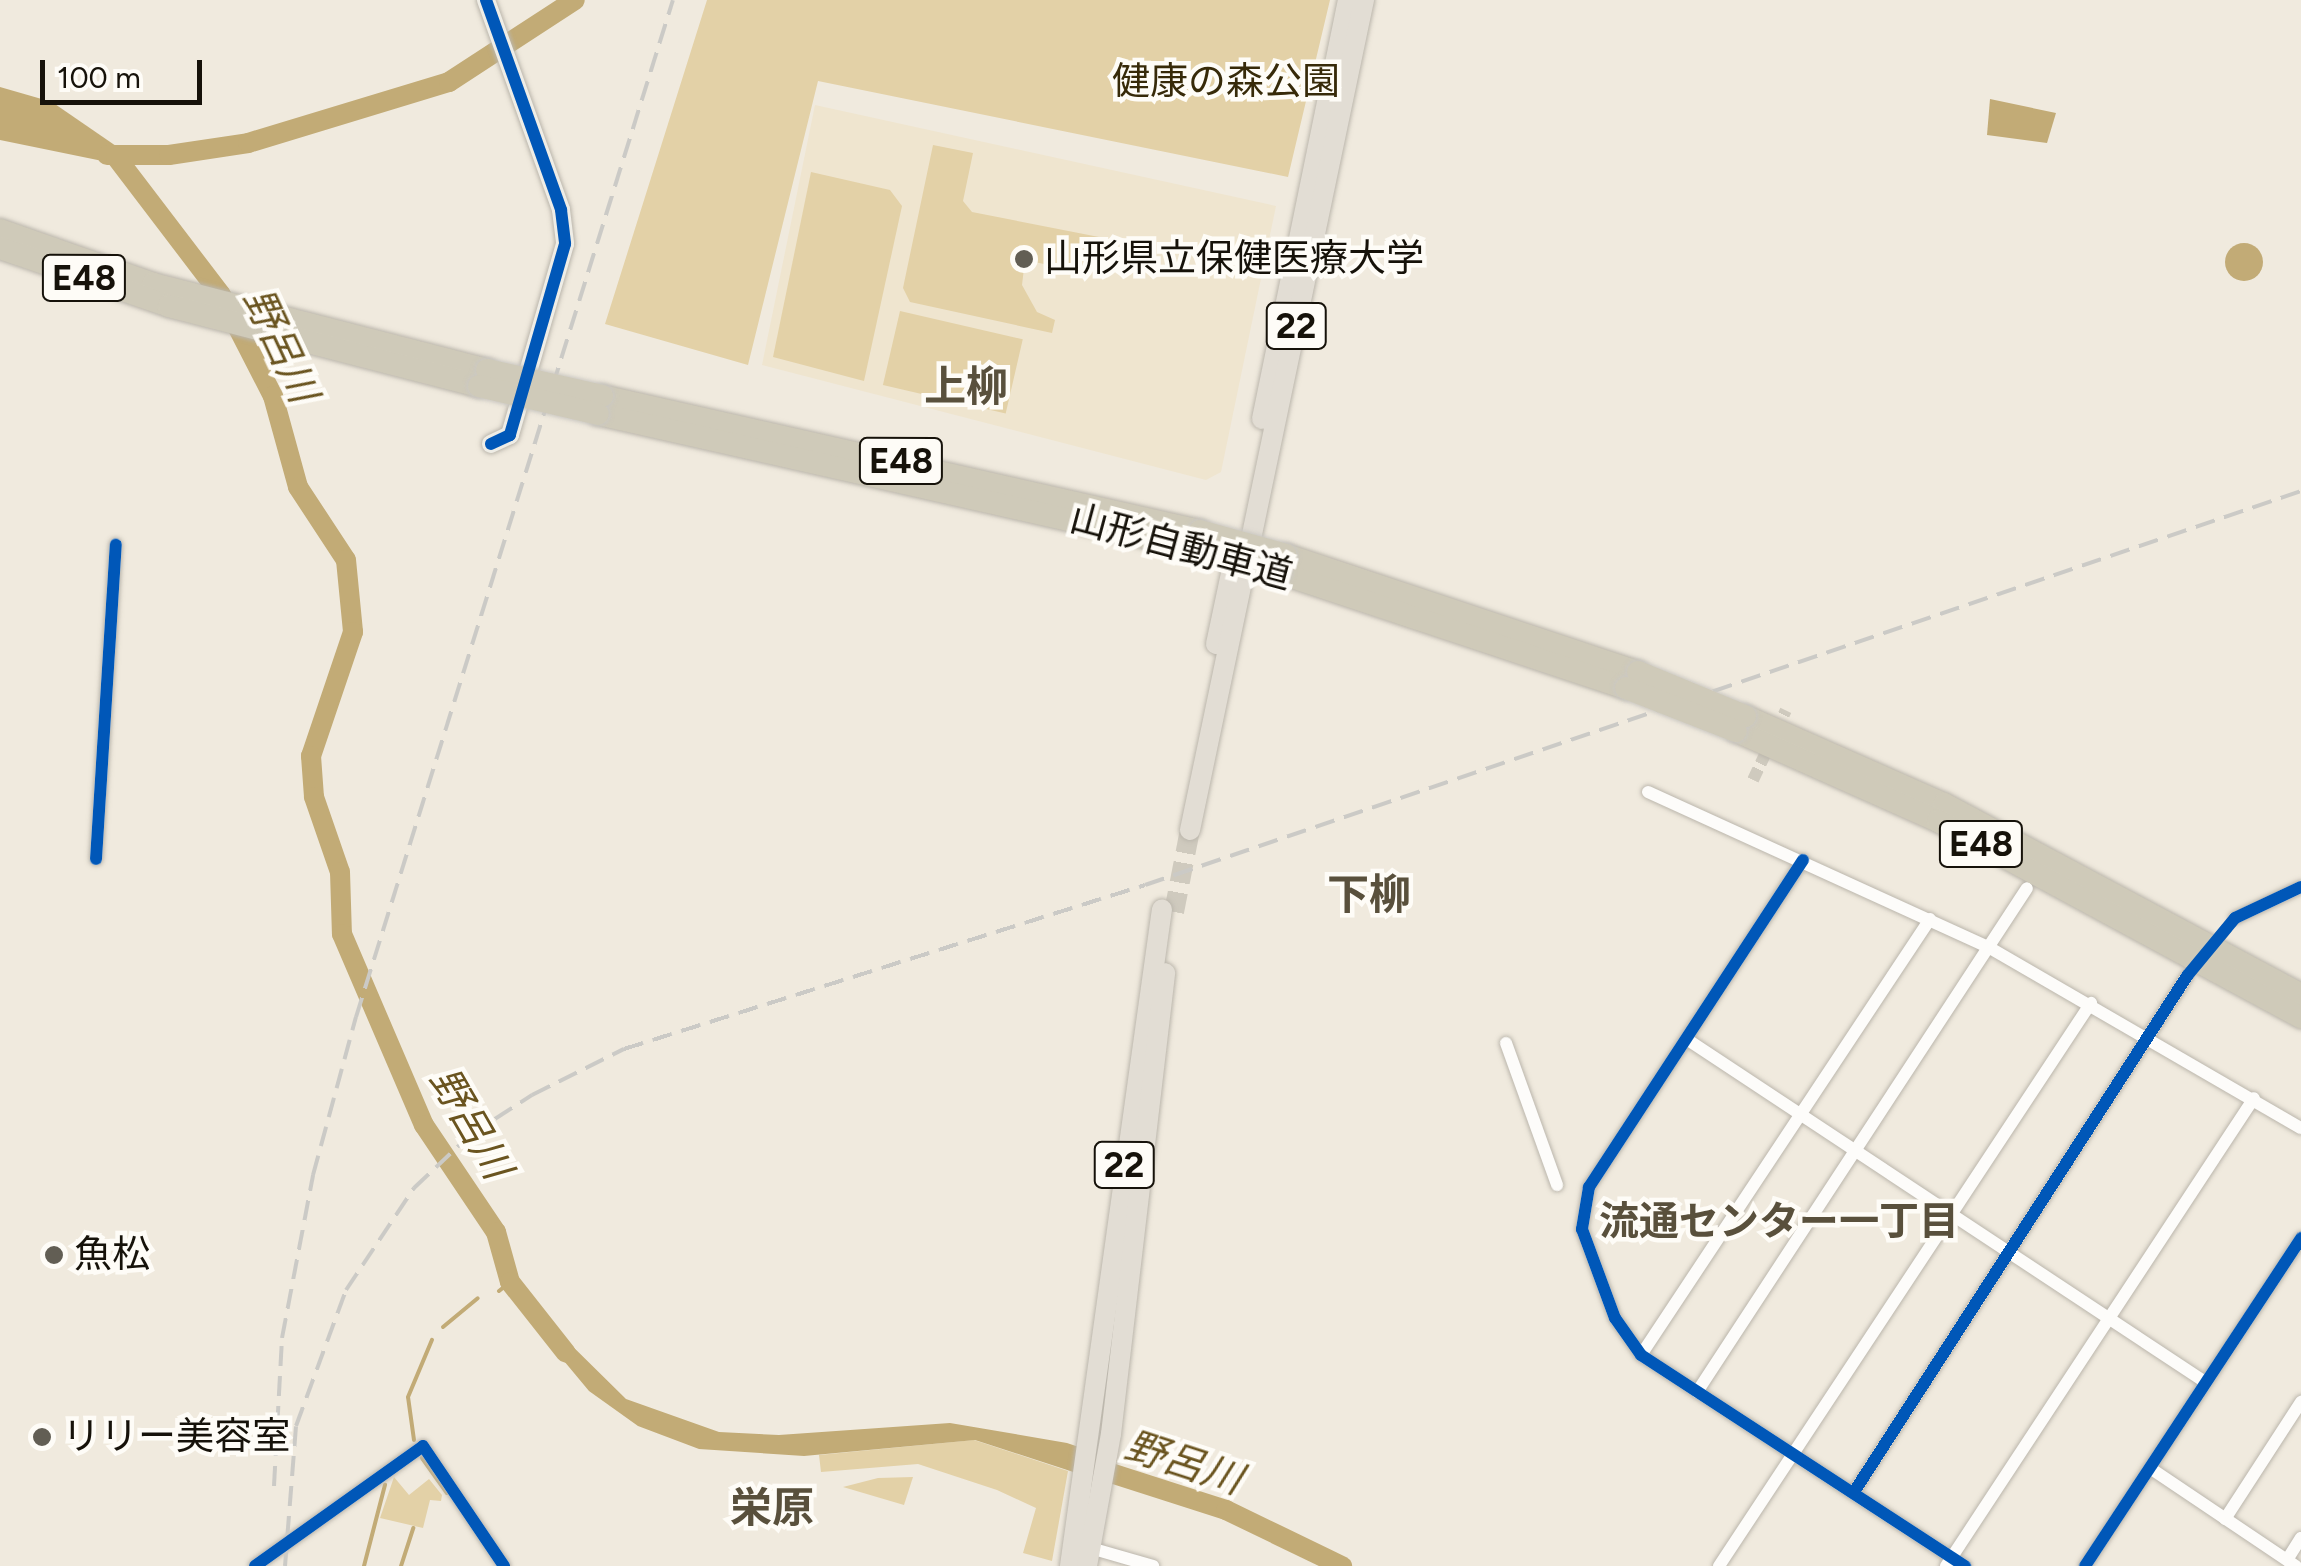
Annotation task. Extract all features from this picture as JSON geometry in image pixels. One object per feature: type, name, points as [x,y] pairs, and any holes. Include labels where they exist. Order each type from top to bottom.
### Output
[{"type":"highway","name":"山形自動車道","points":[[0,230],[152,284],[483,378]]},
{"type":"highway","name":"山形自動車道","points":[[0,248],[170,306],[322,349],[483,378],[1196,539],[1283,564],[1632,680],[1944,804],[2301,995]]},
{"type":"highway","name":"山形自動車道","points":[[1740,723],[1938,821],[2301,1017]]},
{"type":"main road","name":"22","points":[[1348,0],[1184,829],[1364,0]]},
{"type":"main road","name":"22","points":[[1070,1566],[1084,1552],[1092,1501],[1168,910]]},
{"type":"street","points":[[486,0],[561,210],[565,244],[560,279],[510,435],[491,444]]},
{"type":"street","points":[[96,859],[116,545]]},
{"type":"street","points":[[1648,792],[1990,948],[2153,1038],[2301,1128]]},
{"type":"street","points":[[1803,860],[1589,1187],[1582,1229],[1615,1318],[1640,1354],[1854,1492],[1949,1562],[1964,1566]]},
{"type":"street","points":[[2235,918],[2301,887]]},
{"type":"street","points":[[1697,1392],[2026,888]]},
{"type":"street","points":[[1640,1354],[1930,919]]},
{"type":"street","points":[[1854,1492],[2153,1038],[2187,976]]},
{"type":"street","points":[[1719,1566],[2091,1003]]},
{"type":"street","points":[[1688,1040],[2205,1382]]},
{"type":"street","points":[[1506,1042],[1557,1186]]},
{"type":"street","points":[[1949,1562],[2254,1098]]},
{"type":"street","points":[[2085,1566],[2301,1238]]},
{"type":"street","points":[[2225,1518],[2301,1402]]},
{"type":"street","points":[[255,1566],[423,1446],[504,1566]]},
{"type":"street","points":[[2150,1468],[2291,1563],[2301,1538]]},
{"type":"street","points":[[1084,1552],[1153,1566]]},
{"type":"shaded area","points":[[0,87],[52,102],[132,157],[122,165],[0,140]]},
{"type":"shaded area","points":[[1990,99],[2056,113],[2047,143],[1987,135]]},
{"type":"shaded area","name":"山形県立保健医療大学","points":[[815,105],[1276,206],[1221,472],[1206,480],[762,365]]},
{"type":"shaded area","points":[[2244,243],[2257,249],[2263,262],[2257,275],[2244,281],[2231,275],[2225,262],[2231,249]]},
{"type":"shaded area","points":[[557,1331],[626,1399],[719,1432],[779,1435],[950,1423],[1067,1443],[1117,1460],[1110,1484],[975,1440],[804,1456],[699,1449],[638,1426],[589,1391],[544,1337]]},
{"type":"green space","name":"健康の森公園","points":[[707,0],[1330,0],[1288,177],[818,81],[748,365],[605,324]]},
{"type":"green space","points":[[933,145],[973,153],[963,201],[972,212],[1099,237],[1091,274],[1025,260],[1022,285],[1037,312],[1055,320],[1052,333],[910,302],[903,288]]},
{"type":"green space","points":[[811,172],[890,190],[902,206],[864,381],[773,357]]},
{"type":"green space","points":[[900,311],[1023,339],[1006,413],[883,385]]},
{"type":"green space","points":[[974,1440],[1068,1471],[1052,1561],[1023,1553],[1036,1508],[997,1490],[918,1464],[821,1472],[819,1455]]},
{"type":"green space","points":[[394,1477],[409,1495],[429,1479],[442,1495],[441,1501],[430,1500],[423,1528],[380,1518]]},
{"type":"green space","points":[[913,1477],[904,1505],[843,1487],[878,1478]]},
{"type":"green space","points":[[739,1486],[774,1488],[767,1514],[733,1504]]},
{"type":"waterway","points":[[107,155],[169,155],[248,143],[449,82],[575,0]]},
{"type":"waterway","name":"野呂川","points":[[116,157],[221,295],[273,396],[298,487],[346,560],[353,632],[311,756],[314,797],[340,872],[342,934],[424,1125],[496,1232],[510,1282],[566,1353]]},
{"type":"waterway","points":[[499,1291],[510,1282]]},
{"type":"waterway","points":[[443,1327],[478,1298]]},
{"type":"waterway","points":[[414,1440],[408,1397],[432,1340]]},
{"type":"waterway","points":[[422,1458],[447,1493]]},
{"type":"waterway","name":"野呂川","points":[[1089,1466],[1226,1510],[1342,1566]]},
{"type":"waterway","points":[[364,1566],[385,1485]]},
{"type":"waterway","points":[[401,1566],[413,1528]]},
{"type":"tunnel","points":[[1753,780],[1786,710]]},
{"type":"tunnel","points":[[1174,912],[1190,830]]},
{"type":"tunnel","points":[[2208,951],[2235,918]]},
{"type":"railway","points":[[274,1486],[282,1338],[313,1175],[356,1017],[673,0]]},
{"type":"railway","points":[[285,1566],[296,1426],[346,1290],[414,1188],[470,1135],[532,1095],[624,1049],[1145,885],[2301,491]]},
{"type":"cycle path","points":[[486,0],[561,210],[565,244],[510,435],[491,444]]},
{"type":"cycle path","points":[[96,859],[116,545]]},
{"type":"cycle path","points":[[1803,860],[1589,1187],[1582,1229],[1615,1318],[1641,1355],[1965,1566]]},
{"type":"cycle path","points":[[1854,1492],[2187,976],[2235,918],[2301,887]]},
{"type":"cycle path","points":[[2085,1566],[2301,1238]]},
{"type":"cycle path","points":[[255,1566],[423,1446],[504,1566]]},
{"type":"place","name":"山形県立保健医療大学","points":[[1024,259]]},
{"type":"place","name":"魚松","points":[[54,1255]]},
{"type":"place","name":"リリー美容室","points":[[42,1437]]},
{"type":"district","name":"上柳","points":[[966,387]]},
{"type":"district","name":"下柳","points":[[1369,895]]},
{"type":"district","name":"流通センター一丁目","points":[[1779,1221]]},
{"type":"district","name":"栄原","points":[[772,1508]]}]
